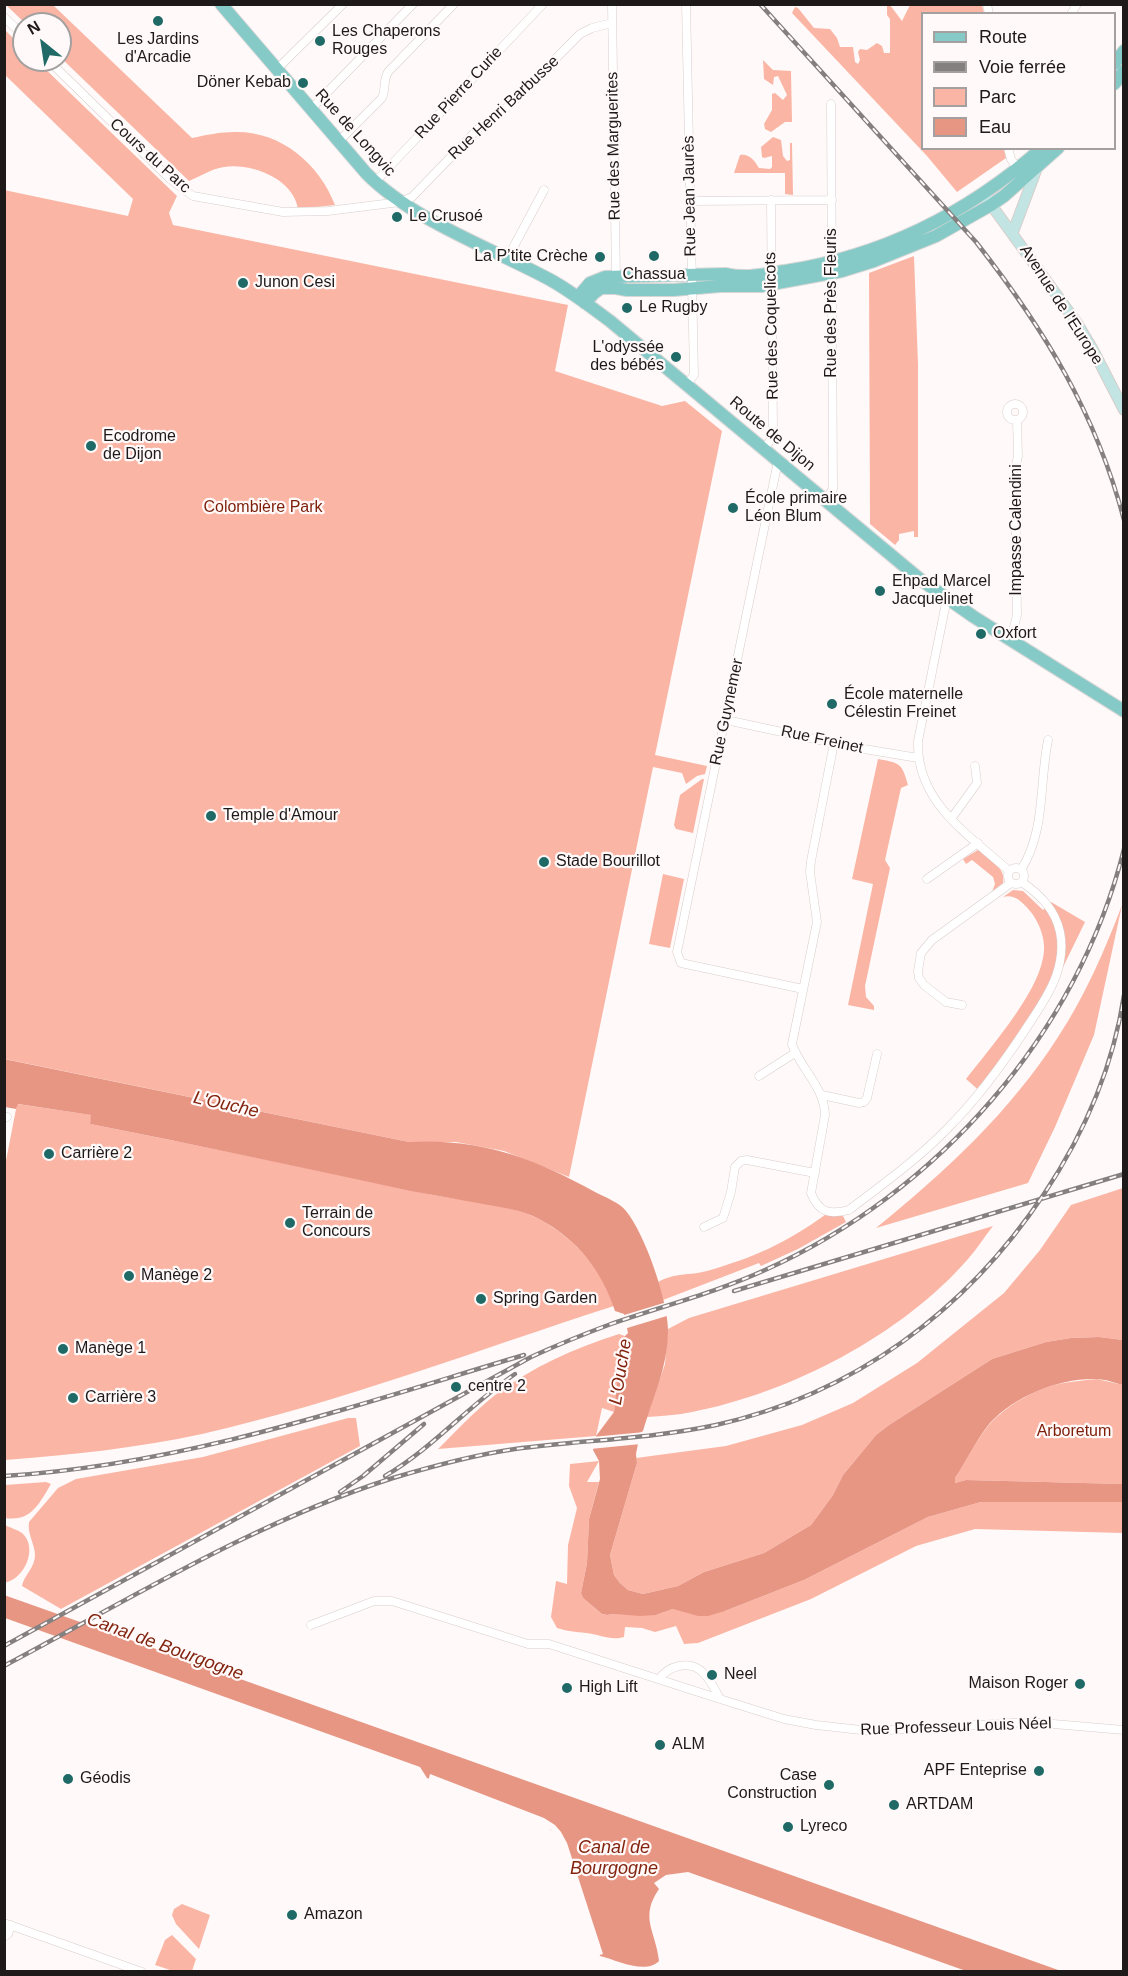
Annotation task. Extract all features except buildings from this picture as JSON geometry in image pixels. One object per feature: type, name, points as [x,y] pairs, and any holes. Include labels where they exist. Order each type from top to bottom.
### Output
[{"type":"main road","name":"Rue de Longvic","points":[[221,4],[310,110],[375,182],[400,202],[543,276],[581,300]]},
{"type":"main road","points":[[581,300],[616,282],[728,274],[738,278],[771,279],[893,255],[936,236],[988,200],[1022,174],[1040,150]]},
{"type":"main road","points":[[1022,174],[1037,168],[1056,150]]},
{"type":"main road","name":"Avenue de l'Europe","points":[[1013,232],[1037,168]]},
{"type":"main road","name":"Avenue de l'Europe","points":[[988,200],[1077,323],[1124,410]]},
{"type":"main road","points":[[616,282],[627,290],[692,289],[720,286],[755,287],[771,279]]},
{"type":"main road","name":"Route de Dijon","points":[[581,300],[764,449],[896,561],[946,598],[1122,708]]},
{"type":"street","points":[[277,69],[343,4]]},
{"type":"street","points":[[310,110],[413,4]]},
{"type":"street","points":[[338,142],[381,98],[384,93],[385,76],[388,72],[454,4]]},
{"type":"street","name":"Rue Pierre Curie","points":[[375,182],[543,4]]},
{"type":"street","name":"Rue des Marguerites","points":[[612,4],[616,282]]},
{"type":"street","name":"Rue Jean Jaurès","points":[[686,4],[694,375],[686,385]]},
{"type":"street","name":"Rue Henri Barbusse","points":[[400,202],[412,197],[479,128],[510,105],[580,34],[612,23]]},
{"type":"street","name":"Cours du Parc","points":[[60,72],[170,179],[193,196],[282,212],[309,213],[400,202]]},
{"type":"street","name":"Rue des Près Fleuris","points":[[825,500],[833,489],[831,104]]},
{"type":"street","points":[[1009,150],[1011,159],[1022,174]]},
{"type":"street","points":[[507,259],[544,190]]},
{"type":"street","name":"Rue des Coquelicots","points":[[764,449],[772,438],[773,431],[771,200]]},
{"type":"street","points":[[690,201],[832,200]]},
{"type":"street","name":"Impasse Calendini","points":[[1008,638],[1017,615],[1015,470],[1018,456],[1017,420]]},
{"type":"street","name":"Rue Guynemer","points":[[778,461],[677,952],[681,963],[803,989]]},
{"type":"street","points":[[946,598],[918,741],[918,758],[933,798],[951,819],[1009,871]]},
{"type":"street","name":"Rue Freinet","points":[[726,720],[918,758]]},
{"type":"street","points":[[1021,870],[1031,851],[1041,813],[1043,762],[1048,740]]},
{"type":"street","points":[[834,743],[811,861],[810,872],[817,922],[792,1044],[795,1053],[822,1095],[825,1115],[811,1193],[820,1208],[836,1213],[849,1210],[940,1136],[967,1108],[1002,1064],[1042,1004],[1059,968],[1060,931],[1050,908],[1041,897],[1022,882]]},
{"type":"street","points":[[951,819],[977,783],[975,766]]},
{"type":"street","points":[[927,879],[978,843]]},
{"type":"street","points":[[1009,871],[1014,868],[1021,870],[1024,875],[1022,882]]},
{"type":"street","points":[[1009,871],[1008,879],[1011,883],[1015,885],[1022,882]]},
{"type":"street","points":[[962,1005],[946,1002],[924,985],[919,978],[918,971],[921,953],[932,940],[1011,883]]},
{"type":"street","points":[[759,1076],[795,1053]]},
{"type":"street","points":[[822,1095],[859,1103],[864,1102],[867,1098],[877,1054]]},
{"type":"street","points":[[704,1227],[723,1218],[731,1192],[735,1167],[741,1161],[747,1160],[815,1173]]},
{"type":"street","name":"Rue Professeur Louis Néel","points":[[311,1625],[374,1600],[392,1601],[528,1644],[549,1644],[784,1719],[861,1731],[1030,1722],[1124,1730]]},
{"type":"street","points":[[659,1679],[664,1671],[689,1665],[700,1669],[709,1679],[720,1699]]},
{"type":"street","points":[[4,1937],[8,1934],[8,1924],[142,1971]]},
{"type":"green space","points":[[6,5],[53,5],[60,12],[13,12]]},
{"type":"green space","points":[[887,5],[890,5],[902,21],[910,5],[982,5],[984,12],[921,12],[921,150],[792,13],[795,7],[798,8],[814,28],[830,29],[840,47],[853,47],[855,62],[858,64],[860,49],[867,50],[877,43],[882,46],[884,53],[890,53],[890,19],[887,15]]},
{"type":"green space","points":[[72,23],[192,138],[218,133],[252,133],[282,144],[296,152],[308,163],[328,190],[335,205],[298,209],[294,198],[280,181],[258,170],[235,166],[219,168],[189,181],[72,69]]},
{"type":"green space","name":"Colombière Park","points":[[5,30],[12,37],[12,72],[48,72],[177,196],[169,213],[173,225],[568,305],[555,371],[662,406],[685,401],[722,431],[655,755],[707,766],[705,774],[697,776],[686,784],[682,773],[653,767],[569,1177],[504,1151],[456,1142],[409,1142],[5,1059],[4,190],[128,216],[133,199],[5,75]]},
{"type":"green space","points":[[763,60],[773,70],[791,71],[792,122],[785,122],[771,132],[765,129],[764,124],[772,110],[772,94],[775,93],[783,100],[787,95],[778,76],[774,77],[773,85],[764,79]]},
{"type":"green space","points":[[773,137],[781,140],[783,156],[787,161],[790,160],[790,143],[792,143],[793,195],[785,194],[785,173],[734,173],[740,155],[749,156],[759,168],[770,169],[772,156],[762,157],[761,147]]},
{"type":"green space","points":[[921,150],[1004,150],[1006,158],[957,192]]},
{"type":"green space","points":[[914,256],[918,364],[918,537],[914,537],[914,531],[899,534],[899,540],[895,545],[870,524],[869,273]]},
{"type":"green space","points":[[878,759],[899,765],[908,785],[901,788],[885,860],[890,868],[865,986],[866,997],[874,1006],[874,1010],[848,1005],[873,884],[852,879]]},
{"type":"green space","points":[[704,779],[693,833],[676,829],[674,825],[680,795]]},
{"type":"green space","points":[[978,850],[996,864],[1004,878],[1003,883],[992,892],[995,884],[993,877],[972,860],[966,864],[963,859]]},
{"type":"green space","points":[[663,874],[684,879],[670,948],[649,944]]},
{"type":"green space","points":[[1013,890],[1023,891],[1043,910],[1051,902],[1085,922],[1048,998],[983,1094],[966,1079],[1022,1005],[1039,973],[1044,952],[1042,933],[1034,916],[1018,900],[1003,897]]},
{"type":"green space","points":[[1122,905],[1094,1035],[1055,1127],[1028,1183],[876,1228],[951,1163],[998,1116],[1019,1091],[1058,1037],[1086,989]]},
{"type":"green space","points":[[17,1104],[92,1115],[90,1124],[438,1196],[513,1209],[539,1219],[575,1245],[602,1279],[614,1306],[358,1391],[254,1421],[202,1434],[129,1447],[5,1460],[4,1171]]},
{"type":"green space","points":[[1123,1188],[1123,1340],[1099,1337],[1071,1338],[1046,1342],[992,1359],[876,1435],[843,1475],[833,1495],[811,1525],[764,1553],[704,1572],[678,1586],[643,1594],[628,1590],[620,1583],[614,1575],[610,1555],[637,1463],[636,1458],[726,1446],[802,1425],[853,1403],[917,1363],[1004,1293],[1040,1250],[1071,1205]]},
{"type":"green space","points":[[825,1215],[843,1216],[846,1222],[798,1249],[761,1266],[759,1263],[663,1300],[658,1282],[677,1275],[707,1271],[755,1255],[796,1234]]},
{"type":"green space","points":[[993,1226],[971,1255],[941,1287],[878,1336],[842,1357],[767,1391],[729,1403],[687,1413],[647,1417],[665,1364],[668,1329],[689,1318]]},
{"type":"green space","points":[[619,1334],[625,1336],[614,1412],[602,1408],[596,1436],[438,1449],[480,1408],[509,1385],[554,1359]]},
{"type":"green space","name":"Arboretum","points":[[1097,1379],[1123,1385],[1123,1484],[966,1480],[955,1483],[955,1478],[977,1442],[1000,1414],[1031,1394],[1054,1385]]},
{"type":"green space","points":[[348,1418],[356,1418],[360,1446],[61,1609],[22,1586],[35,1560],[29,1522],[58,1488],[76,1479],[203,1457]]},
{"type":"green space","points":[[599,1461],[587,1482],[599,1482],[589,1519],[587,1563],[581,1593],[583,1598],[602,1614],[607,1615],[656,1615],[673,1609],[725,1611],[804,1580],[928,1517],[981,1502],[1123,1502],[1123,1533],[975,1529],[916,1546],[811,1599],[698,1643],[684,1644],[676,1626],[655,1632],[642,1628],[625,1627],[624,1637],[609,1638],[557,1628],[551,1617],[556,1581],[567,1584],[568,1545],[577,1508],[569,1486],[570,1464]]},
{"type":"green space","points":[[46,1482],[51,1484],[33,1510],[14,1519],[5,1518],[5,1485]]},
{"type":"green space","points":[[4,1525],[22,1533],[27,1539],[29,1555],[18,1576],[4,1583]]},
{"type":"green space","points":[[182,1904],[210,1915],[199,1949],[176,1924],[172,1915],[174,1909]]},
{"type":"green space","points":[[172,1935],[196,1959],[192,1971],[173,1971],[155,1965],[165,1940]]},
{"type":"water","name":"L'Ouche","points":[[4,1059],[409,1142],[459,1143],[483,1147],[550,1169],[612,1200],[623,1208],[641,1235],[648,1251],[660,1286],[668,1330],[663,1369],[643,1431],[640,1433],[636,1454],[637,1463],[610,1555],[614,1575],[628,1590],[643,1594],[678,1586],[704,1572],[764,1553],[811,1525],[833,1495],[843,1475],[876,1435],[889,1425],[992,1359],[1046,1342],[1099,1337],[1123,1340],[1123,1385],[1106,1380],[1082,1379],[1053,1385],[1025,1397],[1000,1413],[990,1423],[955,1478],[955,1483],[966,1480],[1123,1484],[1123,1502],[981,1502],[928,1517],[804,1580],[725,1611],[708,1616],[698,1616],[673,1609],[656,1615],[602,1614],[583,1598],[581,1593],[587,1563],[589,1519],[600,1479],[599,1461],[593,1450],[596,1436],[614,1412],[621,1351],[628,1333],[624,1314],[615,1311],[603,1283],[576,1246],[539,1219],[501,1207],[411,1191],[90,1124],[91,1115],[18,1104],[16,1109],[5,1107]]},
{"type":"water","name":"Canal de Bourgogne","points":[[4,1595],[1061,1971],[966,1971],[688,1872],[666,1875],[654,1883],[659,1889],[653,1899],[649,1917],[659,1961],[653,1965],[639,1967],[600,1956],[564,1845],[543,1821],[427,1778],[420,1767],[5,1618]]},
{"type":"pier","points":[[667,1302],[670,1315],[624,1329],[621,1316]]},
{"type":"pier","points":[[645,1432],[641,1444],[590,1449],[592,1437]]},
{"type":"pier","points":[[430,1774],[544,1818],[555,1825],[567,1843],[603,1954],[596,1956],[561,1846],[551,1830],[542,1823],[428,1782]]},
{"type":"railway","points":[[760,4],[976,242],[1024,307],[1083,408],[1099,444],[1124,520]]},
{"type":"railway","points":[[4,1646],[531,1357],[611,1324],[708,1292],[765,1270],[828,1237],[887,1198],[942,1152],[992,1100],[1036,1043],[1073,982],[1102,917],[1124,849]]},
{"type":"railway","points":[[4,1666],[243,1539],[292,1516],[393,1478],[500,1451],[691,1430],[716,1425],[767,1411],[814,1392],[860,1369],[903,1342],[979,1275],[1013,1236],[1044,1194],[1072,1148],[1095,1099],[1112,1048],[1124,995]]},
{"type":"railway","points":[[734,1291],[1124,1174]]},
{"type":"railway","points":[[4,1476],[71,1470],[137,1460],[203,1446],[332,1413],[524,1355]]},
{"type":"railway","points":[[385,1476],[419,1453],[515,1374]]},
{"type":"railway","points":[[340,1492],[363,1476],[424,1424]]},
{"type":"place","name":"Les Jardins d'Arcadie","points":[[158,21]]},
{"type":"place","name":"Les Chaperons Rouges","points":[[320,41]]},
{"type":"place","name":"Döner Kebab","points":[[303,83]]},
{"type":"place","name":"Le Crusoé","points":[[397,217]]},
{"type":"place","name":"Chassua","points":[[654,256]]},
{"type":"place","name":"La P’tite Crèche","points":[[600,257]]},
{"type":"place","name":"Junon Cesi","points":[[243,283]]},
{"type":"place","name":"Le Rugby","points":[[627,308]]},
{"type":"place","name":"L'odyssée des bébés","points":[[676,357]]},
{"type":"place","name":"Ecodrome de Dijon","points":[[91,446]]},
{"type":"place","name":"École primaire Léon Blum","points":[[733,508]]},
{"type":"place","name":"Ehpad Marcel Jacquelinet","points":[[880,591]]},
{"type":"place","name":"Oxfort","points":[[981,634]]},
{"type":"place","name":"École maternelle Célestin Freinet","points":[[832,704]]},
{"type":"place","name":"Temple d'Amour","points":[[211,816]]},
{"type":"place","name":"Stade Bourillot","points":[[544,862]]},
{"type":"place","name":"Carrière 2","points":[[49,1154]]},
{"type":"place","name":"Terrain de Concours","points":[[290,1223]]},
{"type":"place","name":"Manège 2","points":[[129,1276]]},
{"type":"place","name":"Spring Garden","points":[[481,1299]]},
{"type":"place","name":"Manège 1","points":[[63,1349]]},
{"type":"place","name":"centre 2","points":[[456,1387]]},
{"type":"place","name":"Carrière 3","points":[[73,1398]]},
{"type":"place","name":"Neel","points":[[712,1675]]},
{"type":"place","name":"Maison Roger","points":[[1080,1684]]},
{"type":"place","name":"High Lift","points":[[567,1688]]},
{"type":"place","name":"ALM","points":[[660,1745]]},
{"type":"place","name":"APF Enteprise","points":[[1039,1771]]},
{"type":"place","name":"Géodis","points":[[68,1779]]},
{"type":"place","name":"Case Construction","points":[[829,1785]]},
{"type":"place","name":"ARTDAM","points":[[894,1805]]},
{"type":"place","name":"Lyreco","points":[[788,1827]]},
{"type":"place","name":"Amazon","points":[[292,1915]]}]
